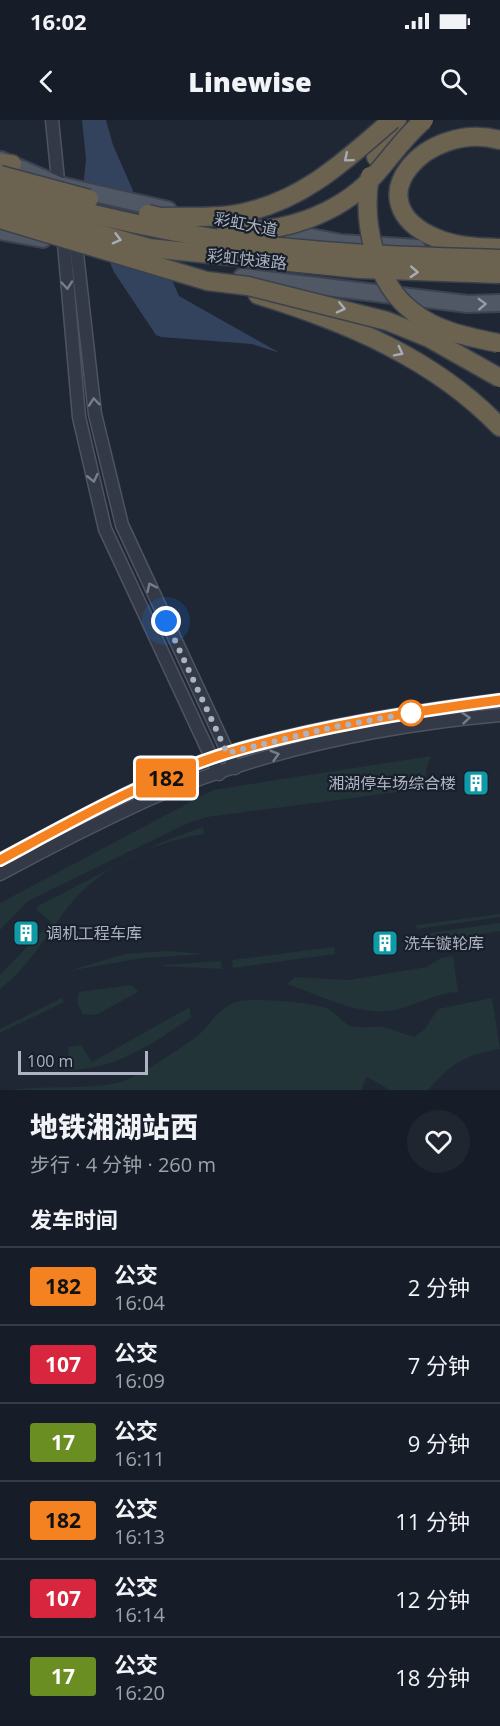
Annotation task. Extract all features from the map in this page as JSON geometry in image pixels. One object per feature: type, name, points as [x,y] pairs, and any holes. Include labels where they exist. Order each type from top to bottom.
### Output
[{"type":"highway","points":[[153,211],[241,214],[287,200],[326,177],[394,120]]},
{"type":"highway","points":[[394,120],[376,157],[368,196],[371,238],[386,277],[411,311],[438,327],[468,337],[500,343]]},
{"type":"highway","points":[[3,165],[153,211],[243,231],[316,217],[358,191],[373,178],[408,135],[424,120]]},
{"type":"highway","points":[[500,140],[490,133],[467,126],[440,128],[426,133],[404,158],[399,187],[407,214],[426,233],[450,243],[500,249]]},
{"type":"highway","name":"彩虹快速路","points":[[0,189],[139,223],[253,243],[362,254],[500,259]]},
{"type":"highway","name":"彩虹快速路","points":[[0,206],[149,248],[359,269],[500,274]]},
{"type":"highway","points":[[0,219],[261,296],[374,339],[445,377],[500,427]]},
{"type":"highway","points":[[207,281],[248,286],[387,321],[429,338],[500,378]]},
{"type":"main road","name":"彩虹大道","points":[[3,165],[67,187],[153,211],[341,243],[500,249]]},
{"type":"main road","points":[[0,231],[70,244],[174,268],[468,304],[500,303]]},
{"type":"street","points":[[52,120],[67,187],[79,417],[105,529],[219,774]]},
{"type":"street","points":[[70,244],[95,414],[122,525],[235,768]]},
{"type":"street","points":[[0,860],[97,809],[227,753],[334,727],[500,700]]},
{"type":"street","points":[[0,874],[148,800],[235,768],[310,745],[433,721],[500,715]]},
{"type":"shaded area","points":[[431,756],[426,769],[427,784],[414,790],[207,817],[188,823],[28,901],[0,930],[0,903],[213,790]]},
{"type":"shaded area","points":[[203,827],[204,834],[144,851],[162,842]]},
{"type":"shaded area","points":[[115,866],[81,893],[28,961],[0,989],[0,975],[51,922],[36,909]]},
{"type":"shaded area","points":[[500,914],[500,917],[417,929],[416,925]]},
{"type":"shaded area","points":[[500,923],[500,931],[431,942],[430,933]]},
{"type":"shaded area","points":[[334,947],[335,954],[233,968],[232,960]]},
{"type":"shaded area","points":[[167,951],[206,954],[143,958],[68,971],[125,954]]},
{"type":"shaded area","points":[[453,956],[458,992],[395,1010],[354,1008],[287,984],[295,977],[349,980],[427,967],[441,958]]},
{"type":"shaded area","points":[[221,961],[222,969],[162,966],[162,965]]},
{"type":"shaded area","points":[[132,985],[138,992],[96,1015],[83,1014],[77,1003],[79,992]]},
{"type":"shaded area","points":[[62,998],[64,1002],[0,1033],[0,1029]]},
{"type":"shaded area","points":[[492,998],[500,1049],[468,1057],[444,1073],[428,1090],[390,1090],[367,1077],[361,1090],[13,1090],[95,1086],[121,1082],[192,1040],[226,1007],[240,1001],[272,1000],[323,1007],[351,1026],[383,1027],[414,1037],[424,1030],[438,1009]]},
{"type":"shaded area","points":[[190,1007],[191,1018],[133,1053],[102,1065],[69,1070],[68,1047],[81,1045],[92,1062]]},
{"type":"water","points":[[82,120],[106,120],[113,145],[179,296],[280,353],[252,344],[156,335],[114,272],[82,197],[86,159]]},
{"type":"bus line","name":"182","points":[[0,860],[97,809],[227,753],[334,727],[431,709],[500,700]]},
{"type":"place","name":"湘湖停车场综合楼","points":[[476,783]]},
{"type":"place","name":"调机工程车库","points":[[26,933]]},
{"type":"place","name":"洗车镟轮库","points":[[385,943]]},
{"type":"route","points":[[166,621],[227,753],[334,727],[411,713]]}]
